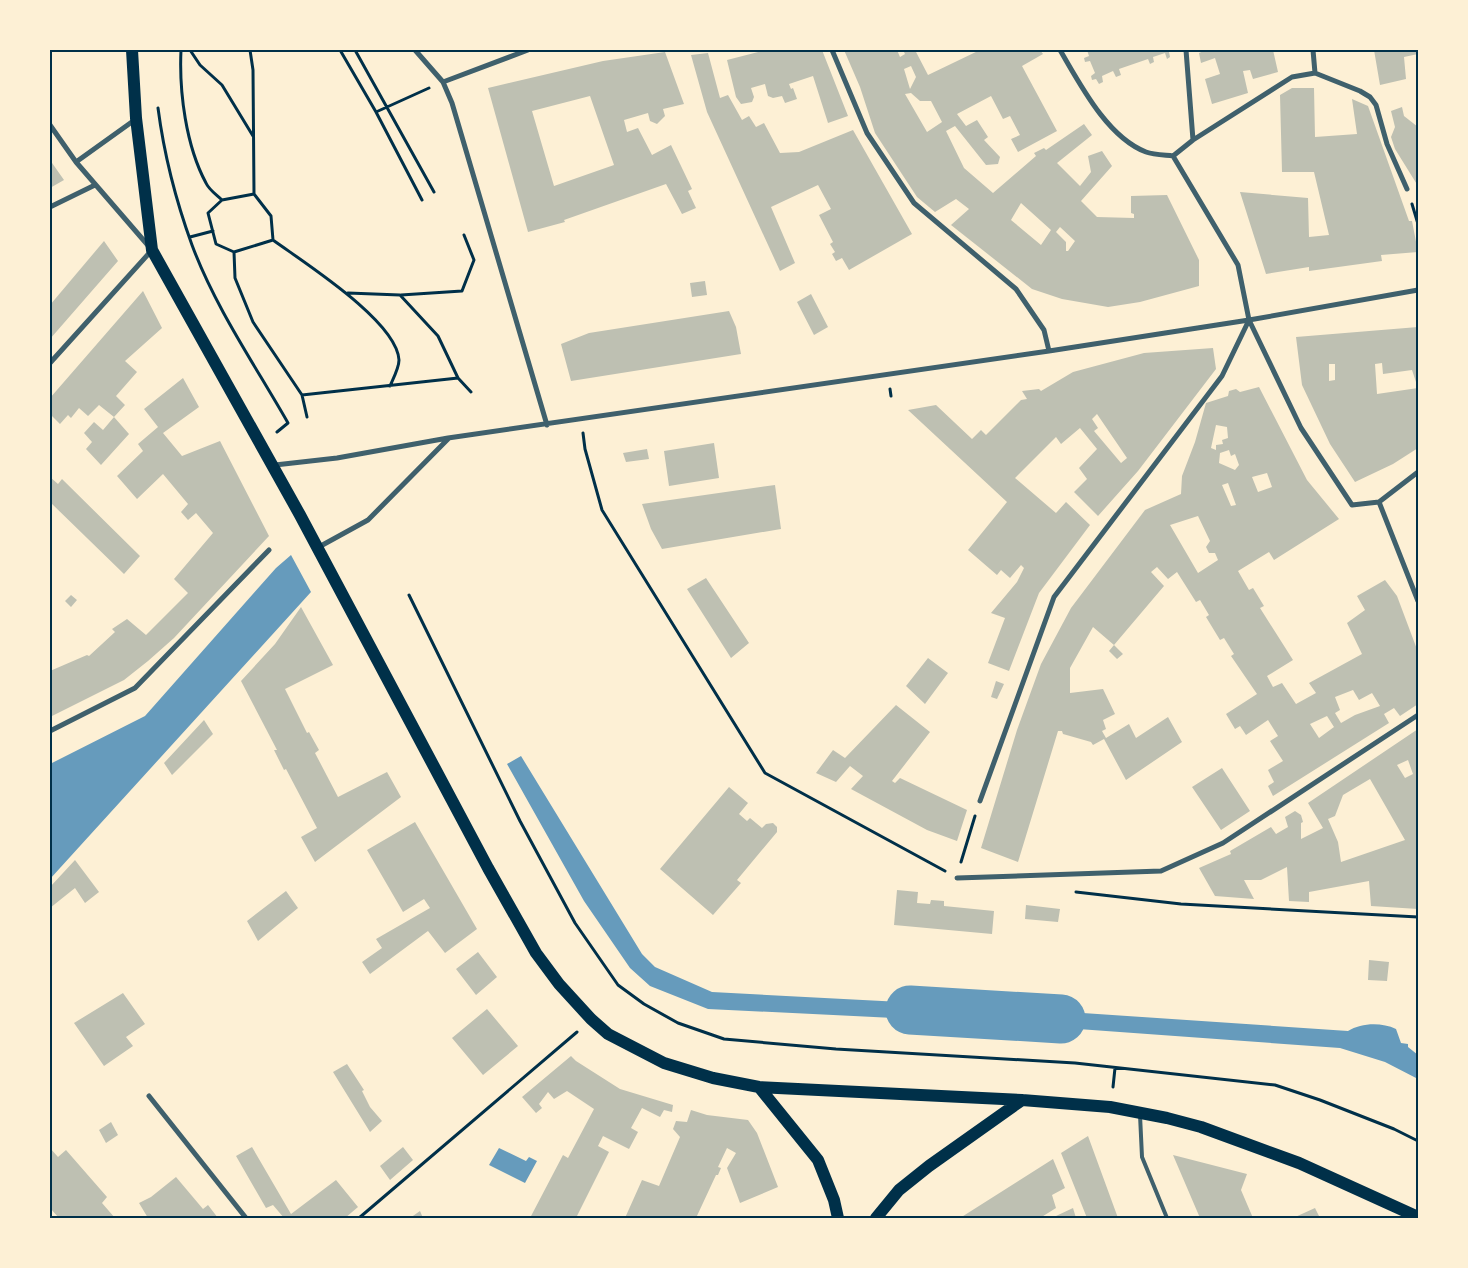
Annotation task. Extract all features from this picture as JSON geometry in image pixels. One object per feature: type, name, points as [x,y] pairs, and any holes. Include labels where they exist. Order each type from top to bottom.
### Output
[{"type":"main road","points":[[132,50],[136,118],[152,250],[272,465],[488,868],[536,953],[559,984],[591,1020],[608,1034],[664,1063],[713,1078],[759,1086],[1022,1100],[1110,1107],[1140,1112],[1201,1127],[1299,1163],[1418,1217]]},
{"type":"main road","points":[[759,1086],[818,1160],[834,1200],[838,1218]]},
{"type":"main road","points":[[876,1218],[899,1190],[929,1166],[1022,1100]]},
{"type":"street","points":[[415,50],[443,82],[452,103],[548,425]]},
{"type":"street","points":[[443,82],[528,50]]},
{"type":"street","points":[[832,50],[867,133],[914,203],[1016,289],[1044,330],[1049,351]]},
{"type":"street","points":[[1060,50],[1089,98],[1118,135],[1146,152],[1173,156],[1193,140],[1292,77],[1315,73],[1360,91],[1370,97],[1376,106],[1387,144],[1407,189]]},
{"type":"street","points":[[1186,50],[1193,140]]},
{"type":"street","points":[[1313,50],[1315,73]]},
{"type":"street","points":[[76,162],[136,118]]},
{"type":"street","points":[[50,125],[76,162],[152,250],[50,363]]},
{"type":"street","points":[[1173,156],[1238,265],[1249,320],[1301,428],[1344,496],[1352,505],[1379,502],[1418,472]]},
{"type":"street","points":[[50,206],[95,185]]},
{"type":"street","points":[[272,465],[337,458],[448,438],[1049,351],[1249,320],[1418,290]]},
{"type":"street","points":[[980,800],[1054,597],[1222,376],[1249,320]]},
{"type":"street","points":[[317,548],[368,520],[448,438]]},
{"type":"street","points":[[1379,502],[1418,601]]},
{"type":"street","points":[[50,731],[135,688],[269,550]]},
{"type":"street","points":[[957,878],[1161,871],[1224,843],[1418,715]]},
{"type":"street","points":[[149,1096],[246,1218]]},
{"type":"lane","points":[[1140,1112],[1142,1157],[1167,1218]]},
{"type":"path","points":[[181,50],[180,66],[185,124],[206,185],[222,200]]},
{"type":"path","points":[[190,50],[200,65],[222,85],[254,136]]},
{"type":"path","points":[[250,50],[254,136],[254,194],[271,216],[273,240],[346,293],[379,324],[394,346],[399,361],[390,386]]},
{"type":"path","points":[[340,50],[376,112],[422,200]]},
{"type":"path","points":[[354,50],[434,192]]},
{"type":"path","points":[[376,112],[443,82]]},
{"type":"path","points":[[157,102],[173,184],[190,237],[217,300],[288,423]]},
{"type":"path","points":[[1407,189],[1418,224]]},
{"type":"path","points":[[254,194],[222,200],[208,213],[216,244],[234,252],[273,240]]},
{"type":"path","points":[[190,237],[213,231]]},
{"type":"path","points":[[346,293],[400,295],[462,291],[474,260],[464,235]]},
{"type":"path","points":[[234,252],[236,278],[253,322],[302,395],[307,417]]},
{"type":"path","points":[[400,295],[438,336],[458,378],[471,392]]},
{"type":"path","points":[[302,395],[458,378]]},
{"type":"path","points":[[584,449],[602,510],[765,773],[957,878]]},
{"type":"path","points":[[409,594],[520,822],[575,923],[618,985],[644,1004],[678,1023],[724,1039],[836,1049],[1012,1058],[1275,1085],[1329,1103],[1394,1129],[1418,1141]]},
{"type":"path","points":[[961,864],[980,800]]},
{"type":"path","points":[[1070,891],[1181,904],[1418,917]]},
{"type":"path","points":[[359,1218],[591,1020]]},
{"type":"water","points":[[291,555],[311,592],[50,879],[50,764],[145,716],[276,568]]},
{"type":"water","points":[[521,756],[642,954],[655,967],[712,992],[978,1006],[977,1022],[708,1009],[650,986],[630,968],[584,901],[507,764]]},
{"type":"water","points":[[995,1007],[1348,1031],[1365,1025],[1384,1025],[1396,1029],[1401,1043],[1408,1044],[1408,1047],[1418,1055],[1418,1079],[1385,1062],[1340,1048],[994,1023]]},
{"type":"water","points":[[499,1148],[526,1161],[529,1157],[537,1161],[525,1183],[489,1165]]},
{"type":"building","points":[[766,50],[822,50],[848,116],[828,123],[813,76],[789,84],[791,89],[793,88],[797,99],[785,103],[782,96],[773,98],[768,96],[765,84],[751,88],[754,97],[752,102],[741,104],[736,97],[727,60]]},
{"type":"building","points":[[844,50],[897,50],[900,57],[905,54],[903,50],[915,50],[928,75],[980,50],[1040,50],[1043,54],[1022,66],[1057,131],[1018,152],[1011,139],[1020,135],[1010,116],[1003,119],[991,96],[957,114],[966,126],[977,120],[988,137],[984,140],[1000,157],[998,164],[986,165],[955,126],[946,131],[964,168],[993,193],[1036,156],[1034,153],[1044,148],[1046,150],[1084,124],[1092,135],[1057,163],[1080,186],[1091,172],[1088,156],[1102,151],[1112,166],[1081,201],[1097,217],[1134,218],[1134,214],[1131,213],[1131,196],[1167,195],[1199,260],[1199,286],[1140,302],[1108,307],[1062,299],[1032,289],[951,225],[969,209],[956,199],[935,212],[917,197],[875,133],[860,87]],"holes":[[[911,66],[916,77],[910,89],[904,69]],[[911,93],[920,101],[931,101],[942,122],[927,132],[905,94]],[[1021,203],[1051,230],[1041,245],[1011,220]],[[1060,227],[1075,241],[1068,251],[1066,251],[1066,242],[1056,232]]]},
{"type":"building","points":[[1087,50],[1172,50],[1169,52],[1170,57],[1167,59],[1165,53],[1153,57],[1154,62],[1150,64],[1148,59],[1119,69],[1121,75],[1116,77],[1113,71],[1102,76],[1103,82],[1099,84],[1096,79],[1092,80],[1091,76],[1095,73],[1090,61],[1085,62],[1084,58],[1089,56]]},
{"type":"building","points":[[1206,50],[1273,50],[1278,72],[1253,79],[1250,70],[1243,71],[1248,93],[1212,104],[1205,79],[1220,74],[1215,58],[1201,63],[1199,53]]},
{"type":"building","points":[[1374,50],[1418,50],[1418,54],[1404,57],[1406,79],[1380,85]]},
{"type":"building","points":[[665,52],[684,104],[663,109],[665,116],[657,124],[650,121],[648,113],[624,120],[627,132],[638,128],[652,155],[671,145],[692,189],[688,191],[696,208],[682,214],[666,184],[564,220],[565,222],[528,232],[488,88],[603,61]],"holes":[[[590,96],[614,165],[554,186],[532,111]]]},
{"type":"building","points":[[708,53],[720,98],[728,95],[742,120],[749,116],[756,127],[764,123],[780,153],[799,152],[853,130],[912,234],[849,270],[842,258],[836,261],[832,254],[835,252],[830,244],[833,242],[819,215],[831,209],[818,185],[771,207],[795,263],[780,271],[707,112],[691,55]]},
{"type":"building","points":[[1292,88],[1314,88],[1315,137],[1357,134],[1352,99],[1368,106],[1409,221],[1412,221],[1418,252],[1381,255],[1382,261],[1309,271],[1309,267],[1266,274],[1240,192],[1308,198],[1309,237],[1329,235],[1314,172],[1282,172],[1280,95]]},
{"type":"building","points":[[1402,107],[1404,116],[1418,127],[1418,186],[1395,149],[1391,137],[1395,127],[1391,111]]},
{"type":"building","points":[[50,160],[64,180],[50,188]]},
{"type":"building","points":[[104,241],[118,261],[50,339],[50,305]]},
{"type":"building","points":[[705,281],[707,295],[692,297],[690,283]]},
{"type":"building","points":[[143,291],[162,328],[125,361],[137,372],[116,396],[125,405],[114,417],[99,405],[88,416],[79,408],[71,418],[68,415],[60,424],[50,414],[50,398]]},
{"type":"building","points":[[811,294],[828,327],[814,335],[797,302]]},
{"type":"building","points":[[729,311],[736,327],[741,354],[571,381],[561,344],[589,333]]},
{"type":"building","points":[[1418,327],[1418,388],[1418,448],[1393,464],[1355,482],[1330,444],[1302,385],[1296,337]],"holes":[[[1382,363],[1383,374],[1412,370],[1418,388],[1377,394],[1375,364]],[[1329,364],[1335,364],[1335,380],[1329,381]]]},
{"type":"building","points":[[1213,348],[1216,369],[1138,471],[1098,516],[1074,492],[1087,479],[1079,468],[1097,449],[1080,428],[1061,444],[1056,437],[1015,478],[1056,513],[1066,502],[1090,525],[1039,593],[1009,671],[988,663],[1005,618],[991,613],[1017,582],[1024,568],[1021,565],[1010,578],[1001,570],[997,575],[968,550],[1007,502],[908,410],[936,405],[972,439],[981,430],[986,435],[1021,400],[1027,399],[1022,391],[1039,389],[1041,391],[1073,372],[1144,353]],"holes":[[[1097,414],[1127,458],[1121,463],[1094,431],[1098,428],[1092,419]]]},
{"type":"building","points":[[183,378],[199,407],[163,433],[182,456],[220,441],[269,536],[174,638],[148,661],[124,680],[50,717],[50,671],[87,655],[89,656],[115,632],[112,629],[127,619],[146,635],[188,593],[174,579],[213,533],[196,513],[188,520],[181,512],[188,504],[163,474],[137,499],[117,476],[143,451],[138,444],[158,427],[144,409]]},
{"type":"building","points":[[1259,387],[1307,480],[1339,519],[1274,560],[1269,552],[1238,571],[1249,590],[1253,588],[1264,606],[1260,608],[1293,660],[1267,676],[1273,687],[1282,683],[1296,704],[1316,693],[1309,683],[1362,654],[1347,623],[1365,610],[1357,596],[1385,580],[1397,596],[1418,652],[1418,704],[1400,716],[1394,708],[1384,714],[1389,723],[1273,796],[1268,786],[1274,782],[1268,770],[1283,761],[1270,741],[1278,736],[1268,720],[1246,735],[1240,726],[1235,729],[1226,714],[1257,694],[1231,656],[1234,654],[1224,638],[1220,640],[1206,617],[1209,615],[1200,600],[1196,602],[1177,572],[1168,579],[1157,567],[1151,572],[1164,586],[1114,645],[1093,627],[1070,668],[1070,693],[1103,689],[1115,714],[1103,720],[1106,729],[1102,731],[1106,738],[1129,724],[1136,738],[1168,717],[1182,742],[1126,780],[1104,739],[1093,745],[1091,742],[1058,731],[1018,862],[981,848],[1017,730],[1041,664],[1071,608],[1145,510],[1181,494],[1182,476],[1195,442],[1206,403],[1228,396],[1229,391],[1236,389],[1240,392]],"holes":[[[1216,425],[1227,427],[1228,438],[1222,440],[1223,444],[1216,445],[1216,450],[1211,448]],[[1229,450],[1231,456],[1235,454],[1239,465],[1235,470],[1219,463],[1220,453]],[[1267,473],[1272,487],[1258,492],[1252,477]],[[1228,483],[1236,505],[1231,506],[1222,485]],[[1198,516],[1210,541],[1206,547],[1209,553],[1215,553],[1218,560],[1198,573],[1170,525]],[[1353,690],[1359,700],[1372,693],[1380,706],[1355,715],[1341,723],[1335,713],[1340,710],[1335,697]],[[1327,716],[1334,727],[1319,738],[1310,724]]]},
{"type":"building","points":[[114,417],[129,434],[101,465],[86,449],[92,442],[84,433],[94,422],[103,430]]},
{"type":"building","points":[[714,443],[719,478],[669,486],[664,451]]},
{"type":"building","points":[[647,449],[649,459],[626,462],[623,453]]},
{"type":"building","points":[[50,477],[58,484],[62,479],[140,556],[124,574],[50,502]]},
{"type":"building","points":[[775,485],[781,529],[662,549],[651,529],[642,504]]},
{"type":"building","points":[[706,578],[749,643],[731,658],[687,589]]},
{"type":"building","points":[[71,595],[77,600],[71,607],[65,601]]},
{"type":"building","points":[[301,607],[333,665],[285,689],[307,733],[309,732],[319,750],[315,753],[338,797],[387,772],[401,797],[315,862],[301,837],[317,828],[286,769],[284,770],[274,750],[277,750],[241,681],[275,644]]},
{"type":"building","points":[[1114,645],[1123,654],[1117,659],[1109,651]]},
{"type":"building","points":[[928,658],[948,673],[925,704],[906,686]]},
{"type":"building","points":[[996,681],[1004,684],[997,699],[991,697]]},
{"type":"building","points":[[896,705],[930,732],[892,781],[895,783],[900,778],[967,810],[957,841],[927,830],[851,789],[863,776],[850,766],[836,782],[816,773],[833,750],[845,758]]},
{"type":"building","points":[[204,720],[213,734],[172,775],[164,763]]},
{"type":"building","points":[[1418,729],[1418,909],[1371,906],[1369,881],[1309,892],[1309,902],[1289,901],[1287,867],[1261,880],[1244,880],[1254,899],[1215,896],[1199,868],[1231,854],[1230,851],[1271,827],[1276,834],[1288,827],[1285,817],[1295,811],[1301,815],[1303,822],[1301,823],[1301,839],[1323,828],[1308,803]],"holes":[[[1408,760],[1413,774],[1405,778],[1397,765]],[[1370,779],[1405,840],[1341,862],[1338,842],[1328,819],[1335,816],[1343,795]]]},
{"type":"building","points":[[1222,768],[1250,811],[1221,830],[1192,787]]},
{"type":"building","points":[[729,787],[748,803],[739,814],[747,821],[750,818],[762,828],[766,824],[773,823],[777,827],[777,832],[737,880],[741,883],[713,915],[660,869]]},
{"type":"building","points":[[415,822],[477,929],[445,953],[428,931],[370,974],[362,962],[382,948],[376,939],[430,908],[424,899],[403,912],[367,850]]},
{"type":"building","points":[[75,860],[99,892],[85,903],[75,888],[50,908],[50,887]]},
{"type":"building","points":[[897,890],[918,892],[917,903],[930,904],[931,900],[944,901],[944,906],[994,911],[992,934],[894,925]]},
{"type":"building","points":[[286,891],[298,908],[258,941],[247,921]]},
{"type":"building","points":[[1026,905],[1060,909],[1058,922],[1025,919]]},
{"type":"building","points":[[478,952],[497,977],[476,995],[456,969]]},
{"type":"building","points":[[1369,960],[1389,962],[1387,981],[1368,980]]},
{"type":"building","points":[[123,993],[145,1024],[126,1037],[133,1046],[104,1066],[74,1023]]},
{"type":"building","points":[[487,1009],[518,1046],[483,1075],[452,1038]]},
{"type":"building","points":[[571,1056],[620,1089],[673,1105],[672,1112],[664,1110],[660,1117],[642,1108],[631,1128],[638,1132],[629,1149],[603,1136],[598,1146],[609,1152],[576,1218],[530,1218],[563,1155],[568,1158],[594,1109],[567,1091],[554,1099],[548,1092],[539,1104],[542,1108],[536,1113],[522,1097]]},
{"type":"building","points":[[347,1064],[364,1090],[362,1091],[370,1107],[382,1121],[370,1132],[333,1072]]},
{"type":"building","points":[[691,1110],[707,1115],[748,1120],[757,1133],[778,1187],[740,1203],[727,1168],[736,1153],[727,1148],[718,1167],[721,1168],[718,1175],[716,1175],[696,1218],[625,1218],[642,1180],[659,1186],[680,1137],[673,1129],[676,1121],[687,1122]]},
{"type":"building","points":[[111,1122],[118,1135],[106,1143],[99,1130]]},
{"type":"building","points":[[1088,1136],[1118,1218],[1087,1218],[1061,1153]]},
{"type":"building","points":[[252,1147],[291,1214],[336,1180],[358,1207],[345,1218],[284,1218],[273,1205],[266,1208],[236,1156]]},
{"type":"building","points":[[403,1147],[413,1160],[390,1180],[380,1166]]},
{"type":"building","points":[[50,1148],[58,1157],[66,1150],[107,1197],[102,1203],[115,1218],[59,1218],[50,1208]]},
{"type":"building","points":[[1173,1155],[1247,1174],[1241,1190],[1253,1218],[1200,1218]]},
{"type":"building","points":[[1053,1159],[1065,1188],[1052,1195],[1056,1208],[1040,1218],[960,1218]]},
{"type":"building","points":[[176,1177],[203,1209],[208,1205],[218,1218],[148,1218],[139,1203],[151,1197]]},
{"type":"building","points":[[1073,1208],[1076,1218],[1057,1218],[1056,1216]]},
{"type":"building","points":[[1315,1208],[1320,1218],[1293,1218]]},
{"type":"building","points":[[420,1211],[423,1218],[410,1218]]},
{"type":"waterway","points":[[910,1010],[1061,1019]]}]
